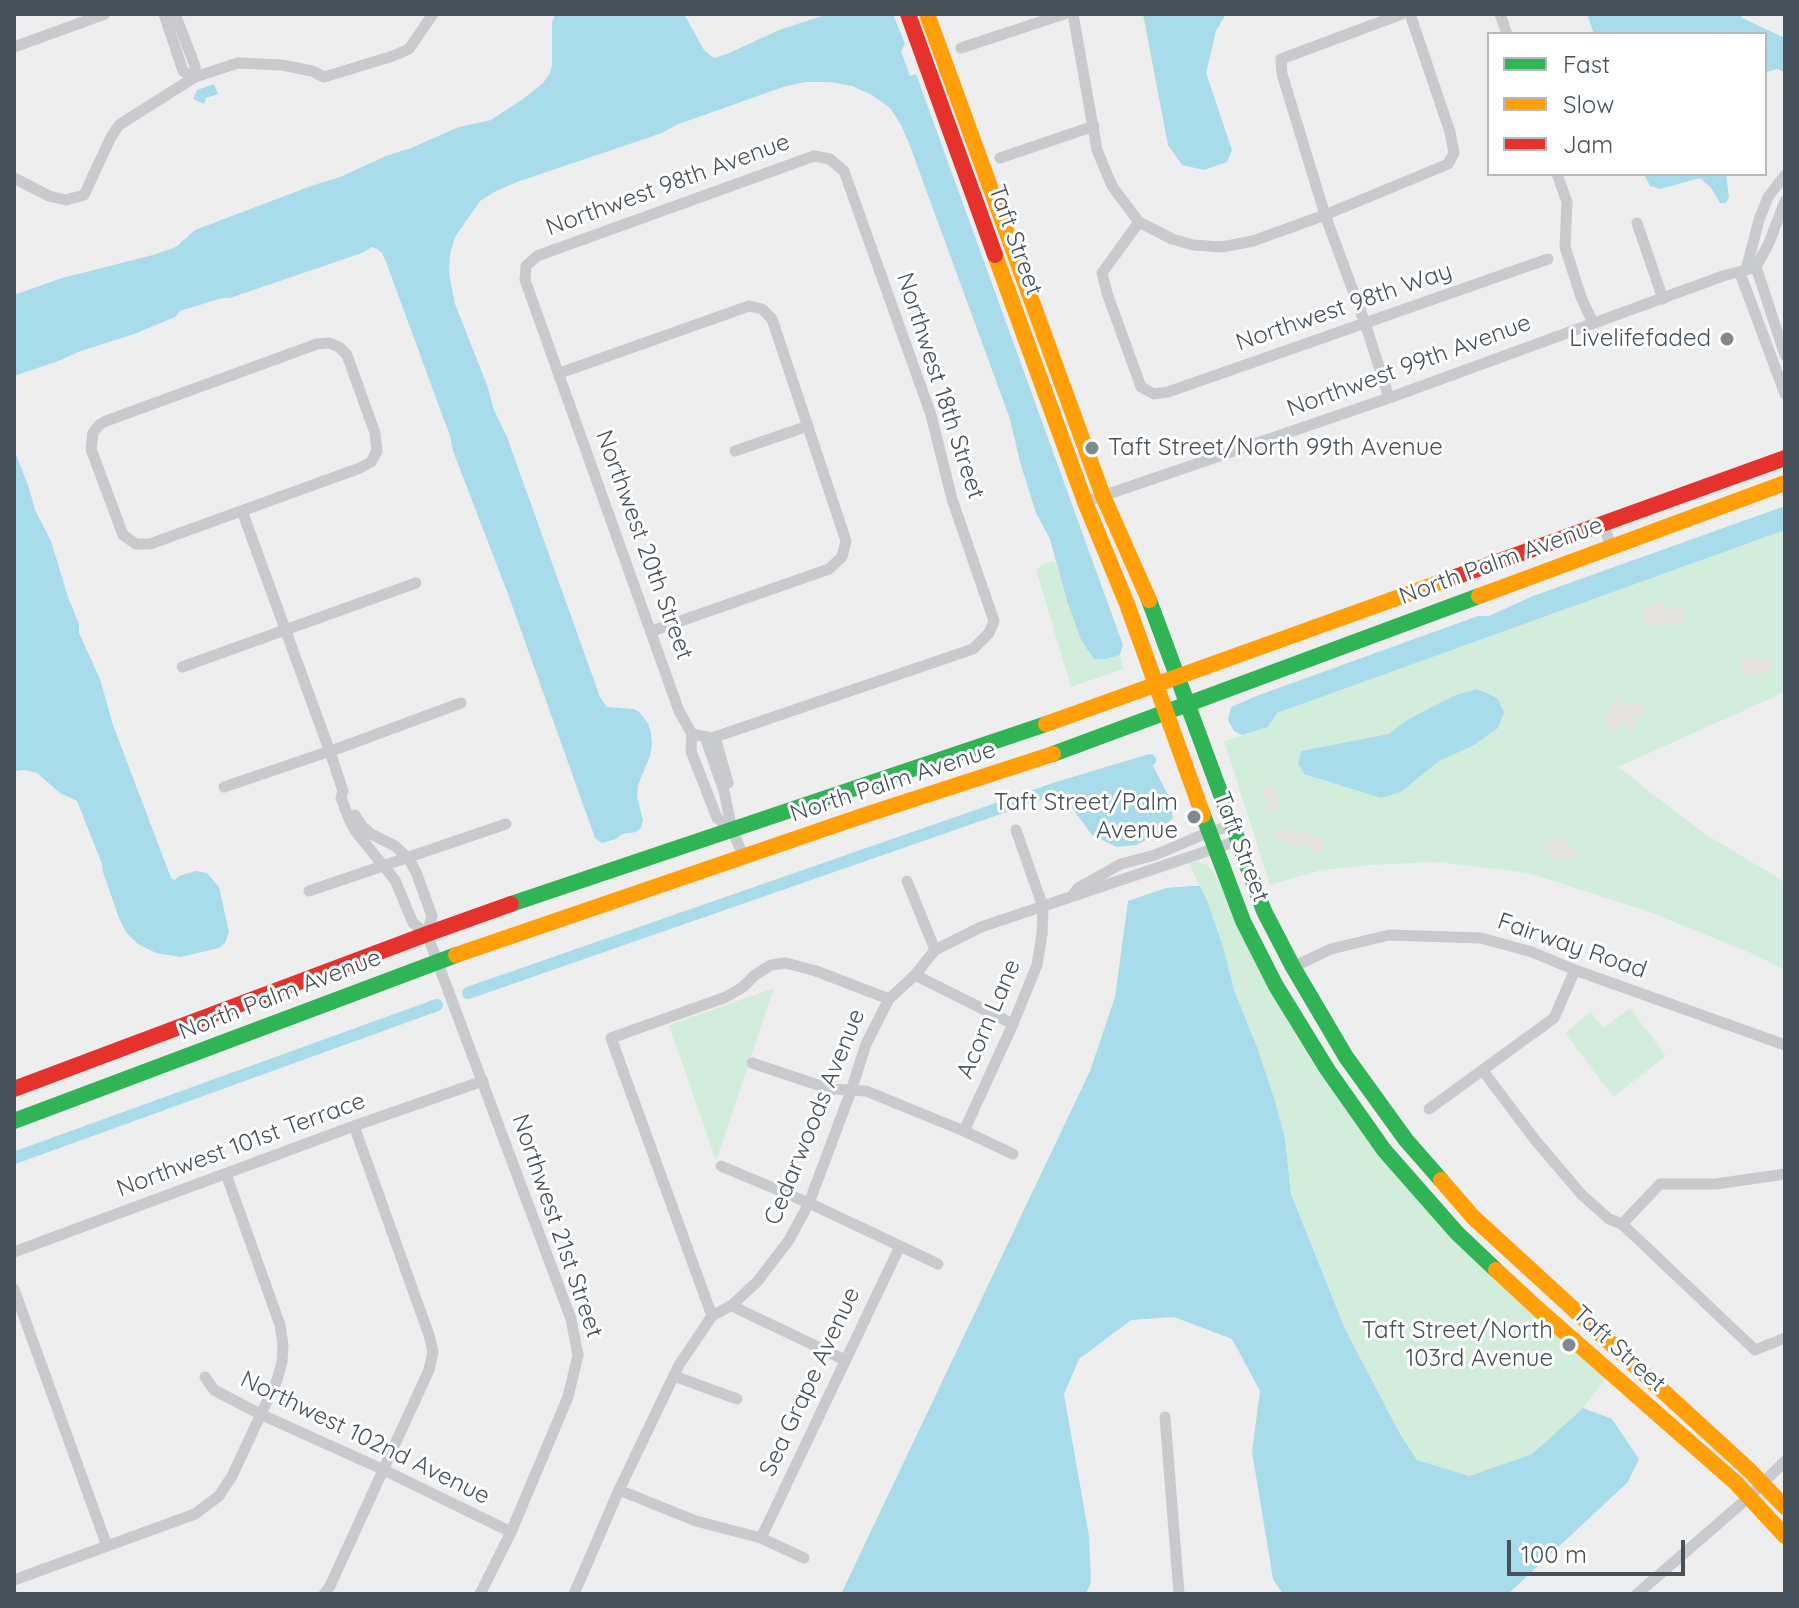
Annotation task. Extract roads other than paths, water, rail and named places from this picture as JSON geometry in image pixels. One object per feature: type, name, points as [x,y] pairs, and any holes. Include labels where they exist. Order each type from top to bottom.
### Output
[{"type":"main road","name":"Taft Street","points":[[908,14],[1215,849],[1243,921],[1276,986],[1327,1069],[1388,1155],[1457,1233],[1537,1308],[1736,1483],[1756,1490],[1785,1507]]},
{"type":"main road","name":"Taft Street","points":[[927,14],[1103,496],[1147,596],[1264,911],[1293,967],[1346,1057],[1406,1140],[1473,1217],[1756,1490],[1785,1536]]},
{"type":"main road","name":"North Palm Avenue","points":[[14,1089],[427,934],[603,872],[1017,735],[1785,458]]},
{"type":"main road","name":"North Palm Avenue","points":[[14,1121],[437,962],[865,815],[1027,763],[1188,705],[1785,483]]},
{"type":"street","points":[[14,47],[105,14]]},
{"type":"street","points":[[164,14],[183,71],[195,77]]},
{"type":"street","points":[[175,14],[195,66],[195,77]]},
{"type":"street","points":[[14,178],[49,196],[66,200],[84,195],[119,125],[195,77],[238,63],[280,65],[312,71],[324,77],[409,49],[433,14]]},
{"type":"street","points":[[961,48],[1064,14]]},
{"type":"street","points":[[1073,14],[1097,150],[1112,186],[1139,222],[1172,239],[1193,245],[1222,247],[1253,241],[1325,215],[1448,164],[1454,153],[1450,132],[1410,14]]},
{"type":"street","points":[[1389,398],[1325,215],[1282,74],[1281,59],[1402,14]]},
{"type":"street","points":[[1000,158],[1094,126]]},
{"type":"street","name":"Northwest 98th Avenue","points":[[526,266],[537,256],[814,156],[830,159]]},
{"type":"street","name":"Northwest 18th Street","points":[[710,737],[973,649],[989,633],[994,621],[952,499],[931,415],[844,171],[830,159]]},
{"type":"street","points":[[1785,175],[1768,197],[1747,270],[1769,352],[1785,394]]},
{"type":"street","points":[[1558,176],[1567,202],[1565,247],[1593,323]]},
{"type":"street","points":[[1747,270],[1769,243],[1785,201]]},
{"type":"street","name":"Northwest 98th Way","points":[[1139,222],[1102,273],[1141,387],[1154,394],[1168,392],[1548,259]]},
{"type":"street","points":[[1637,223],[1663,299]]},
{"type":"street","name":"Northwest 20th Street","points":[[526,266],[525,280],[679,711],[692,734],[691,751],[717,818],[732,830]]},
{"type":"street","points":[[1747,270],[1784,350],[1769,352]]},
{"type":"street","name":"Northwest 99th Avenue","points":[[1085,502],[1747,270]]},
{"type":"street","points":[[560,373],[749,306],[762,309],[772,319],[846,541],[842,557],[829,569],[652,631]]},
{"type":"street","points":[[329,343],[339,347],[349,360],[375,433],[375,456],[360,468],[242,511],[150,544],[131,542],[121,531],[92,454],[93,433],[106,421],[317,344],[329,343]]},
{"type":"street","points":[[735,451],[808,426]]},
{"type":"street","name":"Northwest 21st Street","points":[[242,511],[343,791],[363,827],[395,846],[408,858],[432,916],[427,934]]},
{"type":"street","points":[[1603,524],[1611,546]]},
{"type":"street","points":[[182,667],[416,583]]},
{"type":"street","points":[[224,787],[330,752],[461,703]]},
{"type":"street","points":[[692,734],[710,737]]},
{"type":"street","name":"Northwest 20th Street","points":[[710,737],[728,787],[725,795],[732,830],[744,857]]},
{"type":"street","name":"Northwest 21st Street","points":[[343,791],[341,798],[356,832],[397,884],[413,923],[427,934],[571,1319],[578,1355],[568,1397],[511,1532],[480,1594]]},
{"type":"street","points":[[309,891],[506,824]]},
{"type":"street","name":"Acorn Lane","points":[[964,1131],[1037,965],[1043,907],[1016,830]]},
{"type":"street","name":"Cedarwoods Avenue","points":[[1072,897],[1078,888],[1121,864],[1155,855],[1209,832],[1234,833]]},
{"type":"street","name":"Cedarwoods Avenue","points":[[574,1594],[619,1490],[679,1365],[712,1316],[732,1306],[757,1282],[789,1240],[809,1203],[866,1044],[889,999],[915,975],[935,950],[981,927],[1215,849],[1234,833]]},
{"type":"street","points":[[397,884],[418,877]]},
{"type":"street","points":[[907,881],[935,950]]},
{"type":"street","name":"Fairway Road","points":[[1293,967],[1331,949],[1389,935],[1481,938],[1532,952],[1785,1045]]},
{"type":"street","points":[[712,1316],[611,1038],[726,997],[771,965],[786,963],[816,971],[889,999]]},
{"type":"street","points":[[1429,1109],[1554,1018],[1575,970]]},
{"type":"street","points":[[915,975],[1013,1024]]},
{"type":"street","points":[[752,1063],[830,1089],[866,1091],[1013,1154]]},
{"type":"street","points":[[1483,1071],[1582,1195],[1609,1219],[1622,1224],[1755,1350],[1785,1338]]},
{"type":"street","name":"Northwest 101st Terrace","points":[[14,1252],[483,1081]]},
{"type":"street","points":[[324,1594],[384,1470],[429,1370],[433,1352],[354,1126]]},
{"type":"street","points":[[721,1166],[809,1203],[938,1264]]},
{"type":"street","points":[[14,1580],[195,1514],[219,1496],[232,1476],[277,1380],[283,1345],[280,1325],[226,1174]]},
{"type":"street","points":[[1622,1224],[1660,1184],[1716,1184],[1785,1174]]},
{"type":"street","name":"Sea Grape Avenue","points":[[761,1538],[900,1246]]},
{"type":"street","points":[[14,1289],[107,1546]]},
{"type":"street","points":[[732,1306],[845,1360]]},
{"type":"street","points":[[674,1376],[737,1399]]},
{"type":"street","name":"Northwest 102nd Avenue","points":[[205,1377],[214,1390],[260,1414],[511,1532]]},
{"type":"street","points":[[1165,1417],[1179,1594]]},
{"type":"street","points":[[1637,1594],[1785,1461]]},
{"type":"street","points":[[619,1490],[696,1521],[761,1538],[804,1558]]},
{"type":"water","points":[[555,14],[684,14],[704,50],[714,58],[779,30],[828,14],[893,14],[905,44],[901,51],[910,76],[916,74],[1123,645],[1120,655],[1094,659],[1081,640],[1050,539],[1036,513],[1010,419],[910,146],[890,108],[852,86],[805,82],[783,87],[676,125],[662,133],[517,182],[480,201],[455,237],[449,273],[455,304],[507,437],[600,697],[607,707],[639,712],[651,733],[650,756],[638,785],[637,797],[643,820],[641,828],[616,839],[602,843],[595,838],[386,262],[377,249],[372,247],[230,298],[180,311],[175,317],[134,334],[14,376],[14,295],[62,278],[176,247],[195,230],[340,177],[459,127],[491,120],[523,99],[550,73]]},
{"type":"water","points":[[1143,14],[1226,14],[1216,31],[1206,73],[1232,150],[1227,162],[1204,170],[1182,165],[1168,145]]},
{"type":"water","points":[[1587,14],[1740,14],[1742,18],[1785,38],[1785,72],[1777,69],[1767,72],[1767,32],[1593,32]]},
{"type":"water","points":[[214,84],[218,94],[206,98],[204,104],[193,99],[197,90]]},
{"type":"water","points":[[1645,176],[1726,176],[1729,197],[1726,203],[1720,203],[1700,178],[1660,189],[1650,186]]},
{"type":"water","points":[[14,449],[35,510],[51,541],[79,624],[79,633],[100,679],[113,725],[171,878],[175,880],[196,871],[207,873],[219,887],[229,932],[225,943],[219,948],[181,957],[156,953],[138,944],[126,932],[119,918],[77,801],[60,793],[37,773],[14,771]]},
{"type":"water","points":[[1785,506],[1785,530],[1277,713],[1268,727],[1242,735],[1234,731],[1228,720],[1231,707],[1259,695],[1478,616],[1489,616],[1533,596]]},
{"type":"water","points":[[1477,689],[1497,698],[1504,712],[1498,728],[1474,745],[1439,761],[1401,792],[1381,798],[1304,774],[1298,764],[1301,751],[1389,734],[1407,720],[1453,696]]},
{"type":"water","points":[[1150,760],[1168,795],[1173,818],[1156,835],[1136,845],[1117,847],[1092,835],[1062,799],[1057,788]]},
{"type":"water","points":[[1200,886],[1276,1104],[1285,1139],[1291,1194],[1345,1329],[1417,1460],[1469,1476],[1532,1454],[1583,1408],[1612,1419],[1639,1459],[1628,1482],[1508,1594],[1283,1594],[1273,1579],[1252,1452],[1260,1391],[1232,1339],[1174,1317],[1131,1320],[1079,1359],[1064,1394],[1089,1536],[1091,1582],[1086,1594],[841,1594],[1090,1071],[1115,997],[1128,901],[1166,888]]},
{"type":"waterway","points":[[468,993],[1057,788],[1150,760]]},
{"type":"waterway","points":[[14,1158],[437,1005]]},
{"type":"place","name":"Livelifefaded","points":[[1727,339]]},
{"type":"place","name":"Taft Street/North 99th Avenue","points":[[1092,448]]},
{"type":"place","name":"Taft Street/Palm Avenue","points":[[1194,817]]},
{"type":"place","name":"Taft Street/North 103rd Avenue","points":[[1569,1345]]}]
